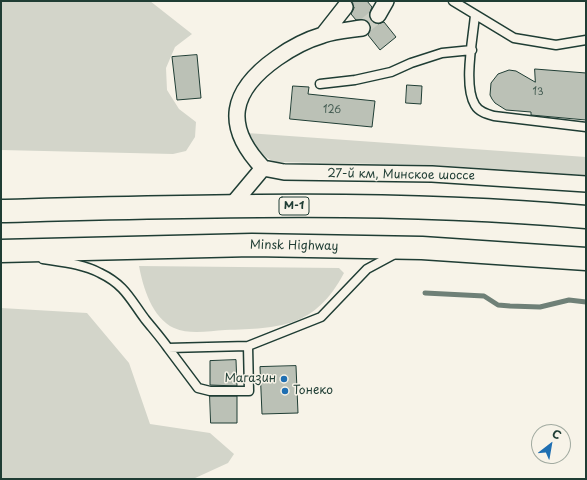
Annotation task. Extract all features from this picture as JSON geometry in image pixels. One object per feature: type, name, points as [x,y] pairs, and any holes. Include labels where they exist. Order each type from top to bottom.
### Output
[{"type":"highway","name":"М-1","points":[[1,211],[232,205],[390,207],[586,217]]},
{"type":"highway","name":"Minsk Highway","points":[[1,251],[252,245],[422,248],[586,259]]},
{"type":"street","points":[[378,15],[386,1]]},
{"type":"street","points":[[322,35],[345,7]]},
{"type":"street","points":[[232,205],[263,168],[249,154],[238,129],[238,102],[245,87],[259,70],[294,46],[322,35],[362,28]]},
{"type":"street","name":"27-й км, Минское шоссе","points":[[263,168],[284,172],[432,174],[586,184]]},
{"type":"lane","points":[[453,1],[514,38],[556,45],[586,40]]},
{"type":"lane","points":[[475,15],[469,72],[473,98],[476,106],[483,113],[494,116],[586,127]]},
{"type":"lane","points":[[320,84],[354,80],[391,72],[411,63],[442,53],[472,50]]},
{"type":"lane","points":[[168,348],[248,346],[321,317],[367,269],[388,256],[422,248]]},
{"type":"lane","points":[[1,251],[82,266],[100,273],[116,282],[129,295],[144,318],[198,388],[210,391],[249,391],[248,346]]},
{"type":"shaded area","points":[[1,1],[150,1],[192,34],[175,47],[166,68],[167,90],[179,109],[196,122],[195,137],[186,151],[173,154],[1,150]]},
{"type":"shaded area","points":[[247,133],[586,157],[586,175],[435,165],[276,162],[258,151]]},
{"type":"shaded area","points":[[139,266],[339,268],[344,273],[333,291],[321,305],[308,315],[294,321],[279,326],[263,328],[193,332],[174,328],[166,323],[154,310],[146,292]]},
{"type":"shaded area","points":[[1,308],[87,313],[129,363],[150,424],[210,433],[234,454],[228,463],[193,479],[1,479]]},
{"type":"building","points":[[351,1],[367,1],[372,7],[369,15],[370,20],[378,24],[384,22],[396,37],[380,50],[368,35],[371,27],[369,22],[365,20],[356,20],[351,14],[354,8]]},
{"type":"building","points":[[197,55],[201,98],[177,100],[172,57]]},
{"type":"building","points":[[535,69],[586,73],[586,120],[531,115],[531,112],[506,110],[495,103],[490,95],[491,83],[498,74],[509,70],[516,71],[535,82]]},
{"type":"building","points":[[407,85],[422,86],[421,104],[406,103]]},
{"type":"building","points":[[293,86],[309,87],[308,94],[375,101],[372,127],[290,119]]},
{"type":"building","points":[[236,360],[237,386],[210,385],[210,361]]},
{"type":"building","points":[[296,366],[298,413],[262,414],[260,367]]},
{"type":"building","points":[[210,396],[237,396],[237,423],[211,423]]},
{"type":"waterway","points":[[425,293],[484,296],[498,305],[510,306],[540,307],[569,300],[586,302]]},
{"type":"tunnel","points":[[362,28],[378,15]]},
{"type":"place","name":"Магазин","points":[[284,379]]},
{"type":"place","name":"Тонеко","points":[[285,391]]}]
